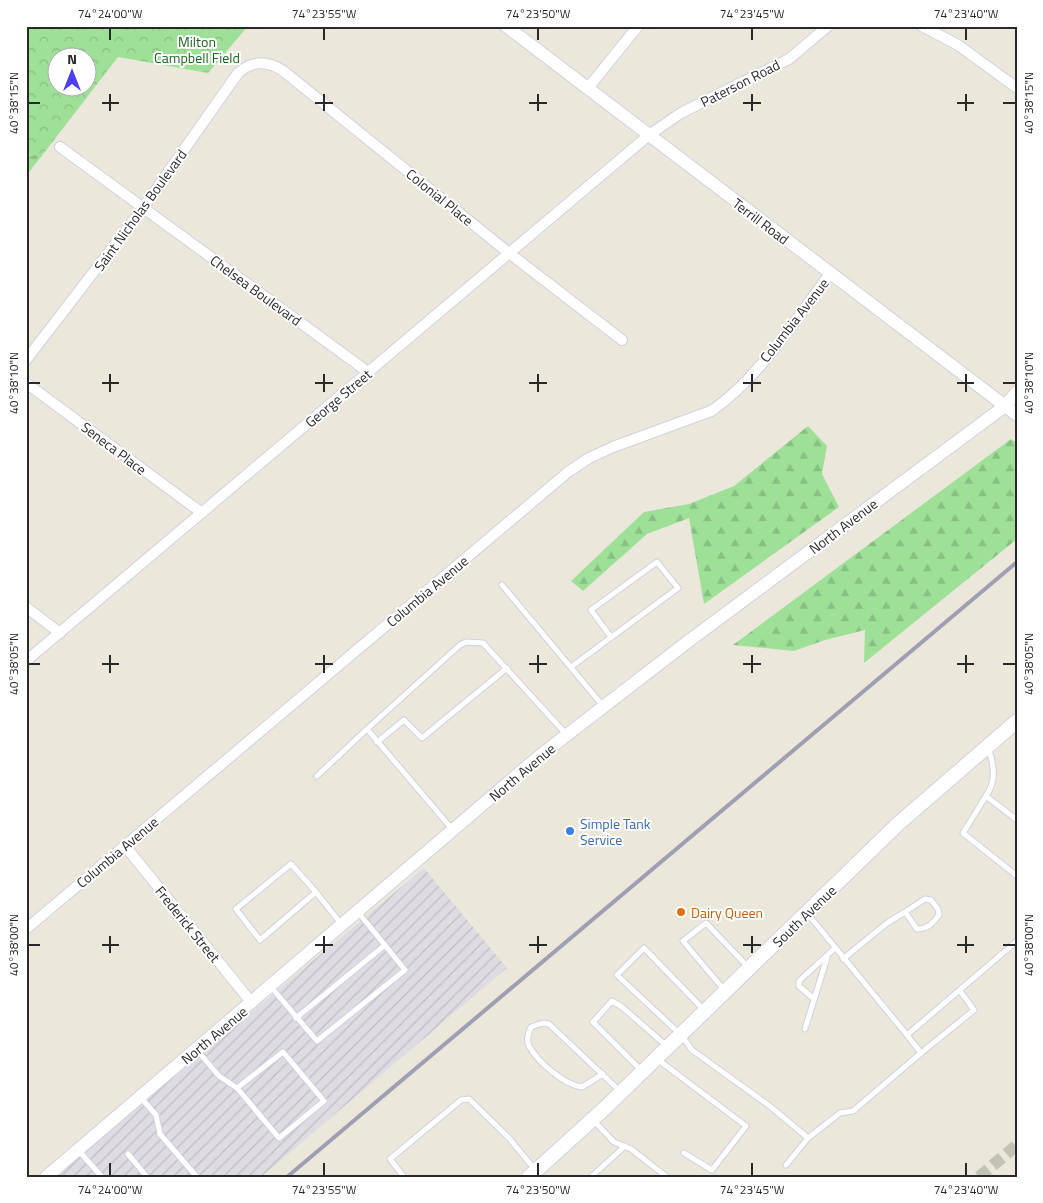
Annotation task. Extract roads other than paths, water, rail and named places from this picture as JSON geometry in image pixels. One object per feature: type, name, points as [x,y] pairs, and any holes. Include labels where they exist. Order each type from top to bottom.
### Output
[{"type":"main road","name":"South Avenue","points":[[532,1175],[593,1120],[899,823],[1017,721]]},
{"type":"street","name":"Terrill Road","points":[[506,26],[1017,415]]},
{"type":"street","points":[[588,88],[638,26]]},
{"type":"street","name":"Paterson Road","points":[[649,135],[681,113],[789,59],[828,26]]},
{"type":"street","points":[[922,26],[958,45],[1017,88]]},
{"type":"street","name":"Colonial Place","points":[[254,63],[264,62],[282,70],[509,253],[622,340]]},
{"type":"street","name":"Saint Nicholas Boulevard","points":[[26,360],[143,208],[238,73],[254,63]]},
{"type":"street","name":"George Street","points":[[26,661],[649,135]]},
{"type":"street","name":"Chelsea Boulevard","points":[[60,147],[368,372]]},
{"type":"street","name":"Columbia Avenue","points":[[26,929],[568,472],[589,458],[711,411],[727,401],[750,378],[830,274]]},
{"type":"street","name":"Seneca Place","points":[[26,383],[202,513]]},
{"type":"street","name":"North Avenue","points":[[46,1177],[566,735],[602,706],[1005,406],[1017,392]]},
{"type":"street","points":[[26,607],[60,633]]},
{"type":"street","name":"Frederick Street","points":[[125,846],[252,1003]]},
{"type":"lane","points":[[571,667],[678,588],[658,562],[591,610],[611,637]]},
{"type":"lane","points":[[502,585],[602,706]]},
{"type":"lane","points":[[317,776],[460,645],[466,642],[483,643],[566,735]]},
{"type":"lane","points":[[377,742],[404,720],[422,738],[507,668]]},
{"type":"lane","points":[[367,729],[453,830]]},
{"type":"lane","points":[[988,747],[994,767],[990,790],[963,833],[1017,876]]},
{"type":"lane","points":[[986,796],[1017,820]]},
{"type":"lane","points":[[316,892],[260,940],[236,909],[291,864],[316,892],[342,925]]},
{"type":"lane","points":[[844,959],[887,923],[925,899],[931,900],[939,915],[933,923],[924,929],[918,929],[905,912]]},
{"type":"lane","points":[[271,986],[317,1041],[405,970],[358,912]]},
{"type":"lane","points":[[806,913],[921,1053]]},
{"type":"lane","points":[[726,992],[683,941],[706,923],[750,968]]},
{"type":"lane","points":[[907,1035],[1017,941]]},
{"type":"lane","points":[[296,1018],[385,945]]},
{"type":"lane","points":[[705,1012],[644,948],[617,975],[681,1035],[692,1050],[771,1107],[808,1138]]},
{"type":"lane","points":[[814,999],[799,986],[799,981],[827,958],[835,948]]},
{"type":"lane","points":[[805,1030],[827,958]]},
{"type":"lane","points":[[786,1165],[808,1138],[840,1113],[854,1111],[974,1010],[960,991]]},
{"type":"lane","points":[[643,1072],[593,1022],[612,1001],[622,1007],[669,1047]]},
{"type":"lane","points":[[603,1074],[582,1087],[569,1083],[542,1062],[528,1046],[527,1036],[531,1028],[543,1023],[549,1024],[603,1074],[622,1092]]},
{"type":"lane","points":[[196,1050],[219,1076],[237,1088],[279,1138],[324,1101],[283,1052],[237,1088]]},
{"type":"lane","points":[[657,1058],[746,1126],[712,1170],[684,1153]]},
{"type":"lane","points":[[140,1097],[156,1115],[160,1134],[197,1177]]},
{"type":"lane","points":[[404,1177],[390,1159],[461,1100],[469,1099],[509,1138],[532,1175]]},
{"type":"lane","points":[[593,1120],[614,1142],[625,1146],[663,1171],[667,1177]]},
{"type":"lane","points":[[590,1177],[625,1146]]},
{"type":"lane","points":[[78,1150],[102,1177]]},
{"type":"lane","points":[[128,1154],[147,1177]]},
{"type":"tunnel","points":[[979,1177],[1017,1145]]},
{"type":"railway","points":[[287,1177],[1017,562]]},
{"type":"place","name":"Simple Tank Service","points":[[570,831]]},
{"type":"place","name":"Dairy Queen","points":[[681,912]]},
{"type":"park label","name":"Milton Campbell Field","points":[[197,49]]}]
